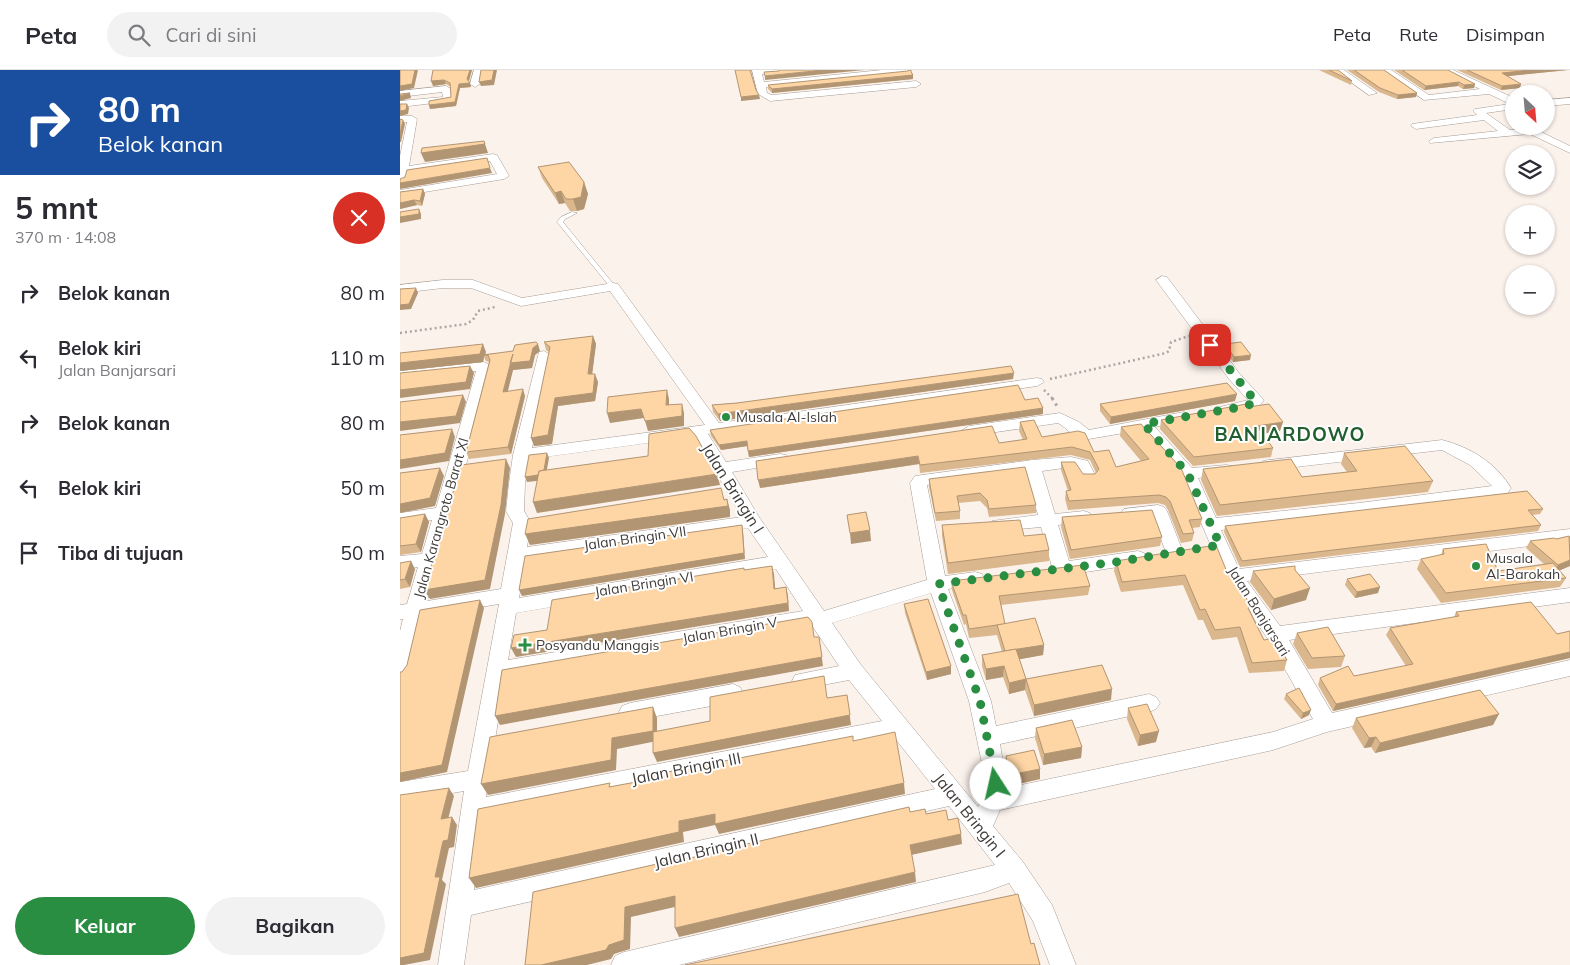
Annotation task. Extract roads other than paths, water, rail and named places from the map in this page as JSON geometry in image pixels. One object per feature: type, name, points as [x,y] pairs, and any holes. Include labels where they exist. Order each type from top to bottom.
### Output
[{"type":"street","points":[[475,84],[478,70]]},
{"type":"street","points":[[779,70],[756,71],[764,94],[770,98],[916,84]]},
{"type":"street","points":[[760,85],[840,73],[908,70]]},
{"type":"street","points":[[1338,70],[1372,93]]},
{"type":"street","points":[[1385,70],[1427,98],[1491,91]]},
{"type":"street","points":[[1446,70],[1505,98]]},
{"type":"street","points":[[840,73],[842,91]]},
{"type":"street","points":[[400,94],[446,88],[448,99],[400,104]]},
{"type":"street","points":[[1555,102],[1570,101]]},
{"type":"street","points":[[1505,107],[1478,111],[1505,132]]},
{"type":"street","points":[[1416,126],[1485,118]]},
{"type":"street","points":[[400,186],[405,119]]},
{"type":"street","points":[[1434,141],[1505,133]]},
{"type":"street","points":[[1542,135],[1570,150]]},
{"type":"street","points":[[400,193],[504,176],[495,157],[401,170]]},
{"type":"street","points":[[447,164],[448,186]]},
{"type":"street","points":[[952,434],[1060,418],[1073,425],[1084,435],[1246,406],[1256,402],[1234,376],[1162,280]]},
{"type":"street","points":[[400,289],[443,284],[473,284],[521,302],[613,287]]},
{"type":"street","name":"Jalan Bringin I","points":[[613,287],[706,430],[706,442],[728,467],[724,492],[753,521],[780,562],[823,617],[854,671],[1014,870],[985,880],[624,965]]},
{"type":"street","points":[[451,965],[477,779],[496,736],[496,670],[508,601],[518,556],[532,521],[515,511],[521,458],[544,355]]},
{"type":"street","name":"Jalan Karangroto Barat XI","points":[[400,375],[484,366],[478,395],[467,429],[466,466],[443,513],[431,560],[408,611],[400,668]]},
{"type":"street","points":[[502,462],[1037,382]]},
{"type":"street","points":[[461,396],[478,395]]},
{"type":"street","name":"Jalan Banjarsari","points":[[1144,424],[1188,474],[1209,525],[1234,576],[1275,634],[1327,723]]},
{"type":"street","points":[[448,431],[467,429]]},
{"type":"street","points":[[1188,474],[1442,445],[1452,446],[1468,455],[1503,488],[1502,490],[1359,509],[1209,525]]},
{"type":"street","points":[[728,467],[796,456]]},
{"type":"street","points":[[981,828],[996,784],[988,737],[980,701],[938,584],[935,529],[918,483],[919,480],[1032,465],[1079,462],[1085,468],[1088,477]]},
{"type":"street","points":[[1032,465],[1062,569]]},
{"type":"street","points":[[438,470],[466,466]]},
{"type":"street","points":[[982,526],[1047,522],[1110,514],[1158,511],[1174,552]]},
{"type":"street","points":[[400,519],[443,513]]},
{"type":"street","name":"Jalan Bringin VII","points":[[518,556],[753,521]]},
{"type":"street","points":[[1234,576],[1570,534]]},
{"type":"street","points":[[1043,571],[1220,545]]},
{"type":"street","points":[[400,563],[431,560]]},
{"type":"street","name":"Jalan Bringin VI","points":[[408,611],[508,601],[780,562]]},
{"type":"street","name":"Jalan Bringin V","points":[[496,670],[823,617],[938,584],[995,577]]},
{"type":"street","points":[[1275,634],[1570,595]]},
{"type":"street","points":[[991,802],[1273,741],[1327,723],[1570,668]]},
{"type":"street","points":[[786,684],[854,671]]},
{"type":"street","points":[[612,715],[757,689]]},
{"type":"street","points":[[988,737],[1149,703]]},
{"type":"street","name":"Jalan Bringin III","points":[[473,810],[898,727]]},
{"type":"street","points":[[400,792],[477,779]]},
{"type":"street","name":"Jalan Bringin II","points":[[460,905],[952,795]]},
{"type":"street","points":[[1014,870],[1043,914],[1063,965]]},
{"type":"lane","points":[[574,213],[563,218],[560,222],[613,287]]},
{"type":"place","name":"Musala Al-Islah","points":[[726,417]]},
{"type":"place","name":"Musala Al-Barokah","points":[[1476,566]]},
{"type":"place","name":"Posyandu Manggis","points":[[525,645]]},
{"type":"district","name":"BANJARDOWO","points":[[1290,434]]}]
